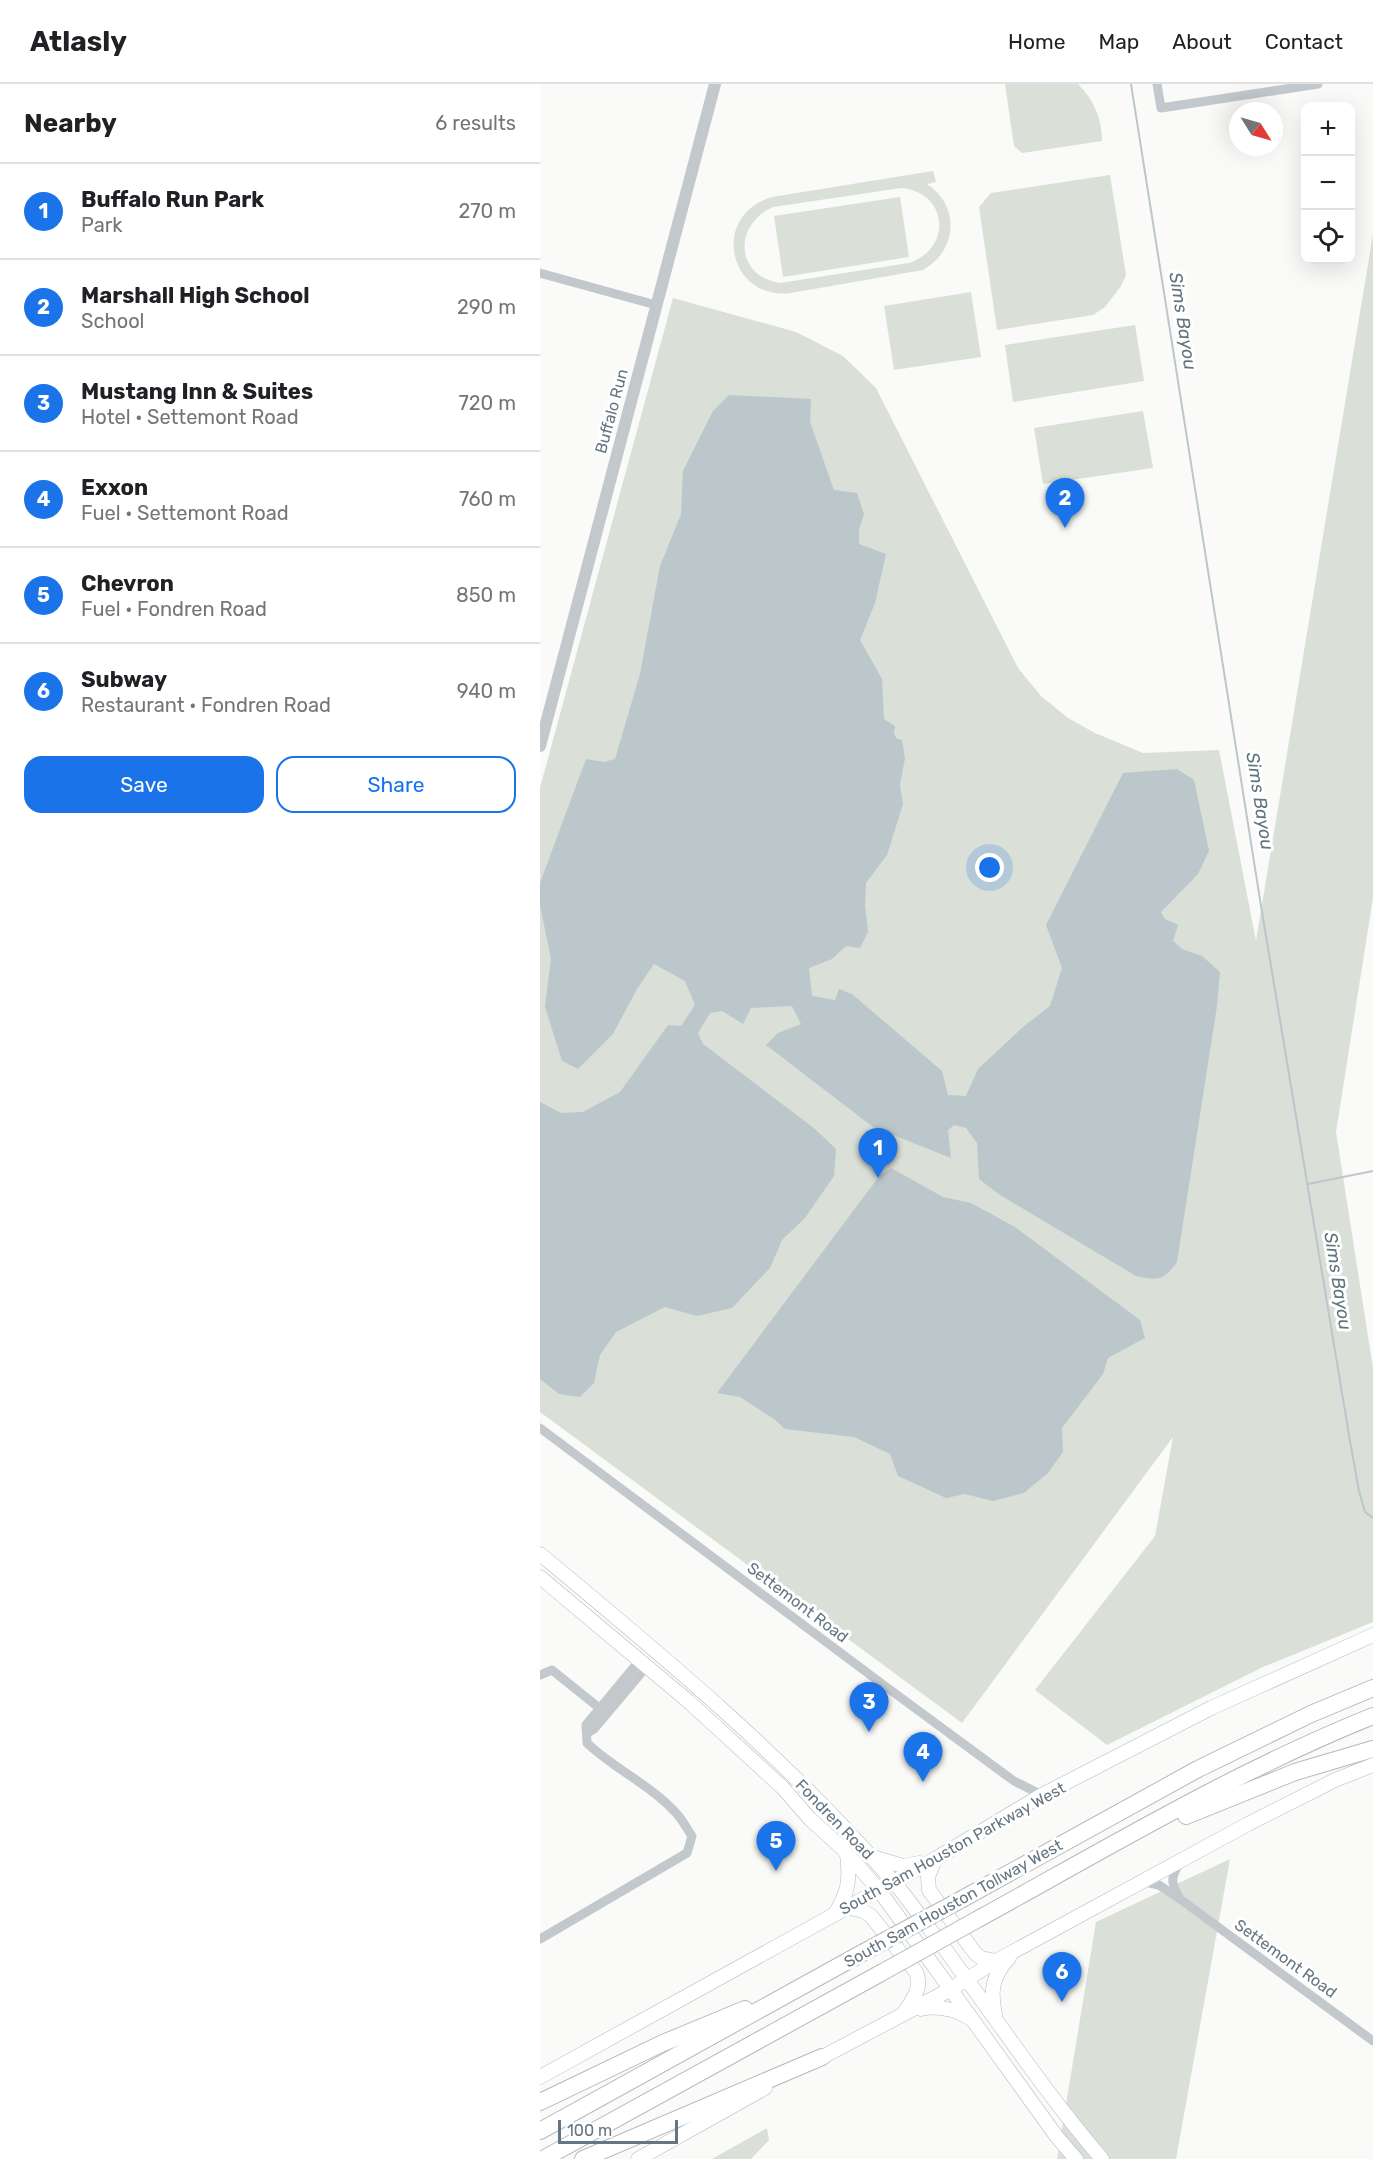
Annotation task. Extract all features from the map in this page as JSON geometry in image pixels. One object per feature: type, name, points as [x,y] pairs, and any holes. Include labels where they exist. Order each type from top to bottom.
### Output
[{"type":"highway","points":[[1253,1742],[1373,1679]]},
{"type":"highway","name":"South Sam Houston Tollway West","points":[[540,2131],[1146,1797],[1253,1742],[1373,1688]]},
{"type":"highway","name":"South Sam Houston Tollway West","points":[[543,2159],[1105,1849],[1240,1777],[1373,1716]]},
{"type":"highway","points":[[1105,1849],[1295,1772],[1373,1749]]},
{"type":"highway","points":[[540,2102],[716,2019],[800,1988]]},
{"type":"highway","points":[[583,2159],[822,2057]]},
{"type":"main road","points":[[540,1575],[545,1558]]},
{"type":"main road","name":"Fondren Road","points":[[545,1558],[654,1650],[793,1776],[871,1856],[894,1882],[1074,2126],[1102,2159]]},
{"type":"main road","name":"Fondren Road","points":[[540,1575],[644,1663],[782,1787],[810,1819],[847,1854],[879,1890],[1057,2137],[1076,2159]]},
{"type":"main road","name":"South Sam Houston Parkway West","points":[[540,2077],[935,1859],[1042,1795],[1211,1708],[1373,1635]]},
{"type":"main road","points":[[644,1663],[654,1650]]},
{"type":"main road","points":[[638,2159],[1180,1862],[1335,1780],[1373,1765]]},
{"type":"main road","points":[[782,1787],[793,1776]]},
{"type":"main road","points":[[834,1914],[848,1889],[847,1854]]},
{"type":"main road","points":[[871,1856],[903,1866],[935,1859],[928,1882],[933,1897],[975,1953],[981,1958],[996,1961]]},
{"type":"main road","points":[[848,1907],[871,1916],[916,1972],[919,1988],[904,2013]]},
{"type":"main road","points":[[996,2019],[991,1999],[993,1982],[1002,1966],[1015,1951]]},
{"type":"main road","points":[[904,2013],[933,2006],[946,2008],[973,2021]]},
{"type":"main road","points":[[1057,2137],[1074,2126]]},
{"type":"street","name":"Buffalo Run","points":[[540,746],[715,84]]},
{"type":"street","points":[[1157,84],[1161,108],[1318,84]]},
{"type":"street","points":[[540,273],[656,305]]},
{"type":"street","name":"Settemont Road","points":[[540,1428],[885,1686],[1014,1780],[1042,1795]]},
{"type":"street","points":[[540,1938],[687,1853],[692,1836],[676,1813],[587,1743],[586,1725],[603,1711],[644,1663]]},
{"type":"street","points":[[540,1675],[552,1670],[603,1711]]},
{"type":"street","points":[[1180,1862],[1174,1872],[1172,1883],[1180,1899]]},
{"type":"street","name":"Settemont Road","points":[[1145,1882],[1159,1885],[1180,1899],[1373,2042]]},
{"type":"shaded area","points":[[1005,84],[1078,84],[1096,110],[1102,141],[1022,153],[1014,146]]},
{"type":"shaded area","points":[[933,171],[936,182],[927,184],[946,204],[950,216],[948,240],[943,252],[923,270],[791,293],[770,292],[753,284],[741,271],[735,255],[734,237],[740,221],[752,207],[772,197]],"holes":[[[901,188],[917,192],[928,199],[936,210],[939,221],[938,234],[933,246],[923,256],[909,263],[780,283],[754,271],[747,261],[746,237],[751,225],[760,215],[773,207]]]},
{"type":"shaded area","points":[[1110,175],[1126,275],[1121,286],[1105,307],[1093,315],[997,330],[979,207],[991,193]]},
{"type":"shaded area","points":[[900,197],[909,257],[783,277],[774,216]]},
{"type":"shaded area","points":[[1373,234],[1373,898],[1336,1132],[1373,1368],[1373,1622],[1263,1667],[1107,1745],[1035,1690],[1155,1536],[1173,1437],[962,1723],[540,1412],[540,788],[673,298],[796,332],[843,356],[876,388],[1018,668],[1041,696],[1068,718],[1095,733],[1143,753],[1219,750],[1256,941]]},
{"type":"shaded area","points":[[971,292],[981,357],[894,370],[884,306]]},
{"type":"shaded area","points":[[1135,325],[1144,381],[1013,402],[1005,345]]},
{"type":"shaded area","points":[[729,395],[811,399],[810,422],[834,490],[857,493],[864,514],[859,530],[859,544],[886,554],[875,603],[860,640],[882,679],[884,719],[895,726],[896,738],[902,740],[905,758],[900,785],[903,804],[887,855],[866,883],[865,905],[868,932],[860,948],[846,946],[832,959],[809,968],[812,996],[835,1000],[839,989],[852,994],[942,1071],[948,1095],[966,1096],[978,1069],[1023,1027],[1050,1006],[1062,968],[1046,925],[1123,773],[1177,769],[1194,780],[1209,851],[1198,874],[1161,912],[1165,919],[1178,925],[1173,941],[1182,949],[1202,956],[1220,972],[1217,1006],[1177,1262],[1168,1273],[1160,1278],[1150,1279],[1136,1276],[1000,1195],[979,1179],[977,1143],[966,1128],[954,1125],[948,1130],[951,1158],[873,1127],[766,1045],[778,1033],[801,1024],[792,1006],[751,1008],[743,1024],[722,1011],[710,1013],[698,1033],[703,1044],[815,1129],[836,1149],[834,1176],[805,1218],[782,1240],[770,1268],[732,1308],[697,1316],[665,1307],[616,1332],[600,1355],[594,1383],[580,1397],[559,1394],[540,1379],[540,1102],[561,1113],[583,1112],[620,1092],[668,1025],[681,1026],[695,1005],[685,981],[654,964],[637,989],[613,1034],[578,1069],[562,1061],[545,1007],[551,959],[540,905],[540,883],[586,759],[604,762],[615,759],[640,674],[660,566],[681,514],[683,471],[713,411]]},
{"type":"shaded area","points":[[1143,411],[1153,468],[1043,484],[1034,428]]},
{"type":"shaded area","points":[[891,1168],[943,1197],[971,1203],[1015,1227],[1140,1320],[1145,1338],[1108,1358],[1103,1374],[1062,1428],[1063,1452],[1048,1473],[1024,1493],[993,1501],[965,1494],[946,1498],[898,1476],[890,1454],[854,1437],[785,1429],[740,1397],[717,1393],[880,1175]]},
{"type":"shaded area","points":[[1230,1859],[1176,2159],[1057,2159],[1096,1922]]},
{"type":"shaded area","points":[[767,2128],[769,2140],[751,2159],[712,2159]]},
{"type":"waterway","name":"Sims Bayou","points":[[1131,84],[1261,906],[1350,1441],[1365,1512],[1373,1518]]},
{"type":"waterway","points":[[1308,1184],[1373,1171]]},
{"type":"place","name":"Marshall High School","points":[[1065,528]]},
{"type":"place","name":"Buffalo Run Park","points":[[878,1178]]},
{"type":"place","name":"Mustang Inn & Suites","points":[[869,1732]]},
{"type":"place","name":"Exxon","points":[[923,1782]]},
{"type":"place","name":"Chevron","points":[[776,1871]]},
{"type":"place","name":"Subway","points":[[1062,2002]]}]
